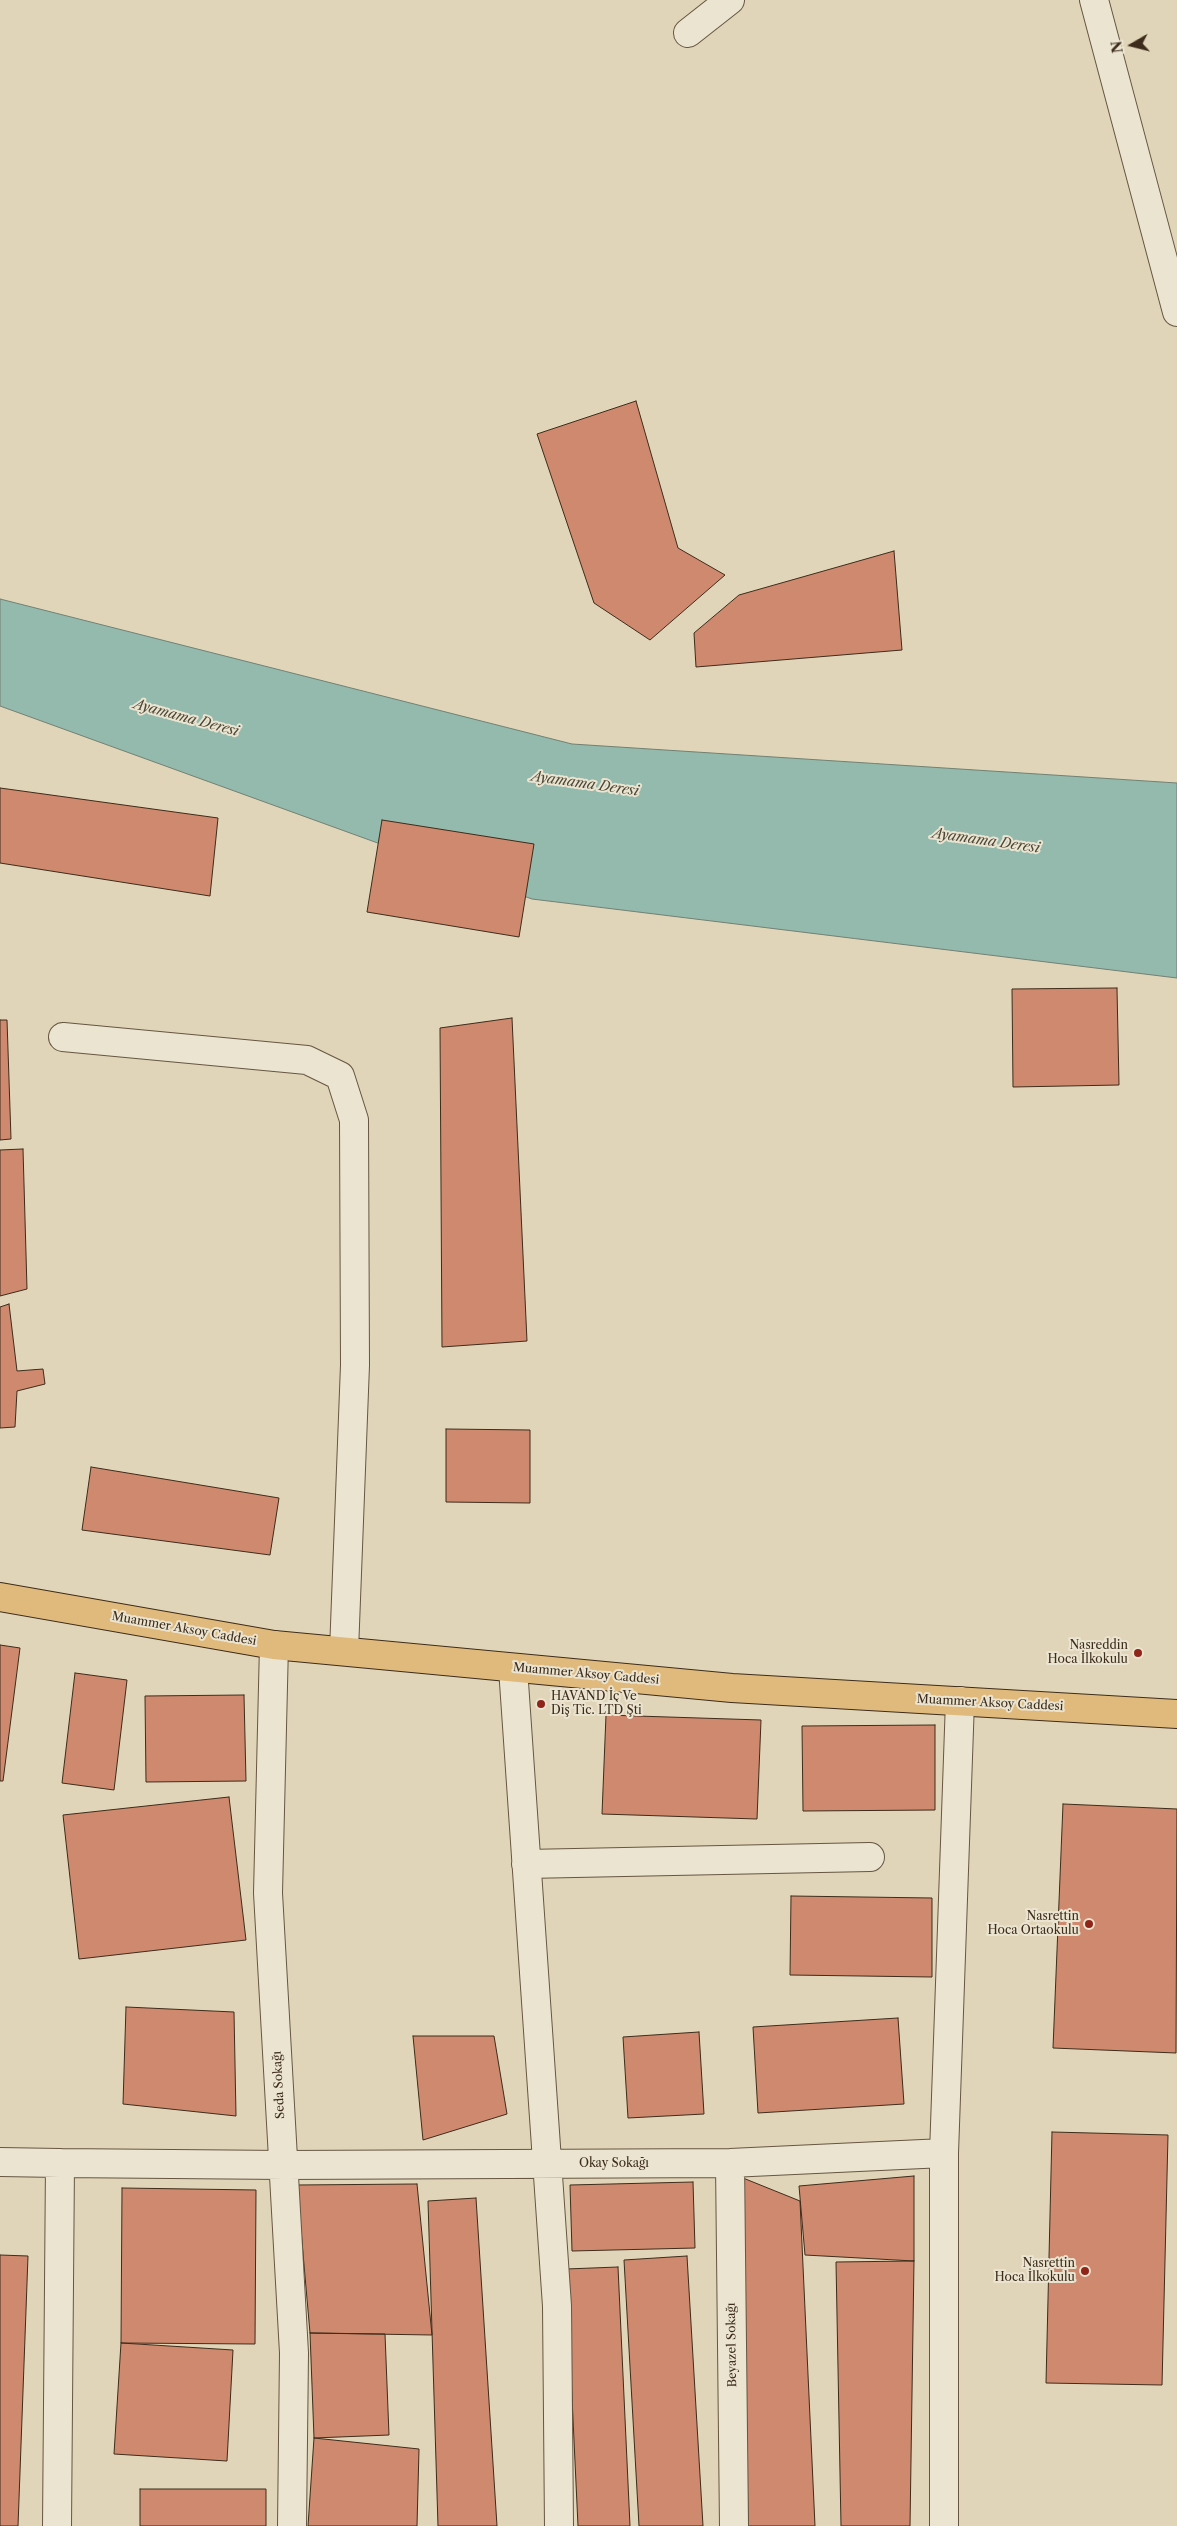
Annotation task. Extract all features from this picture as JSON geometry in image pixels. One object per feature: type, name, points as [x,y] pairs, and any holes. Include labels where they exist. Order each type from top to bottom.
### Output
[{"type":"main road","name":"Muammer Aksoy Caddesi","points":[[0,1597],[274,1645],[732,1688],[1177,1714]]},
{"type":"street","points":[[688,33],[730,0]]},
{"type":"street","points":[[1094,0],[1177,312]]},
{"type":"street","points":[[63,1037],[306,1060],[340,1076],[354,1120],[355,1365],[344,1651]]},
{"type":"street","name":"Seda Sokağı","points":[[274,1645],[268,1893],[294,2353],[292,2526]]},
{"type":"street","points":[[514,1668],[557,2306],[559,2526]]},
{"type":"street","points":[[944,2526],[944,2153],[960,1702]]},
{"type":"street","points":[[526,1864],[870,1857]]},
{"type":"street","name":"Okay Sokağı","points":[[0,2162],[284,2165],[730,2163],[944,2153]]},
{"type":"street","points":[[57,2526],[60,2163]]},
{"type":"street","name":"Beyazel Sokağı","points":[[730,2163],[734,2526]]},
{"type":"water","name":"Ayamama Deresi","points":[[0,599],[572,744],[1177,783],[1177,978],[532,899],[0,706]]},
{"type":"building","points":[[636,401],[678,548],[725,575],[650,640],[594,603],[537,434]]},
{"type":"building","points":[[894,551],[902,650],[696,667],[694,633],[739,595]]},
{"type":"building","points":[[0,788],[218,818],[210,896],[0,863]]},
{"type":"building","points":[[382,820],[534,844],[519,937],[367,912]]},
{"type":"building","points":[[1117,988],[1119,1085],[1013,1087],[1012,989]]},
{"type":"building","points":[[512,1018],[527,1341],[442,1347],[440,1028]]},
{"type":"building","points":[[0,1020],[7,1020],[11,1139],[0,1140]]},
{"type":"building","points":[[23,1149],[27,1289],[0,1296],[0,1150]]},
{"type":"building","points":[[9,1304],[17,1371],[43,1369],[45,1384],[17,1391],[15,1427],[0,1428],[0,1307]]},
{"type":"building","points":[[446,1429],[530,1430],[530,1503],[446,1502]]},
{"type":"building","points":[[91,1467],[279,1498],[270,1555],[82,1530]]},
{"type":"building","points":[[0,1645],[20,1648],[3,1781],[0,1781]]},
{"type":"building","points":[[75,1673],[127,1680],[114,1790],[62,1783]]},
{"type":"building","points":[[244,1695],[246,1781],[146,1782],[145,1696]]},
{"type":"building","points":[[606,1715],[761,1720],[757,1819],[602,1814]]},
{"type":"building","points":[[935,1725],[935,1810],[803,1811],[802,1726]]},
{"type":"building","points":[[229,1797],[246,1940],[79,1959],[63,1815]]},
{"type":"building","points":[[1063,1804],[1177,1809],[1176,2053],[1053,2048]]},
{"type":"building","points":[[791,1896],[932,1898],[932,1977],[790,1975]]},
{"type":"building","points":[[126,2007],[234,2012],[236,2116],[123,2104]]},
{"type":"building","points":[[898,2018],[904,2104],[758,2113],[753,2027]]},
{"type":"building","points":[[699,2032],[704,2114],[628,2118],[623,2037]]},
{"type":"building","points":[[413,2036],[494,2036],[507,2114],[423,2140]]},
{"type":"building","points":[[1052,2132],[1168,2135],[1162,2385],[1046,2383]]},
{"type":"building","points":[[914,2176],[914,2261],[805,2255],[799,2186]]},
{"type":"building","points":[[743,2178],[800,2201],[815,2526],[748,2526]]},
{"type":"building","points":[[693,2182],[695,2248],[572,2251],[570,2185]]},
{"type":"building","points":[[417,2184],[432,2335],[310,2333],[297,2185]]},
{"type":"building","points":[[122,2188],[256,2190],[255,2344],[121,2343]]},
{"type":"building","points":[[476,2198],[497,2526],[438,2526],[428,2201]]},
{"type":"building","points":[[0,2255],[28,2256],[18,2526],[0,2526]]},
{"type":"building","points":[[687,2256],[703,2526],[639,2526],[624,2260]]},
{"type":"building","points":[[914,2261],[910,2526],[841,2526],[836,2262]]},
{"type":"building","points":[[618,2267],[630,2526],[578,2526],[566,2269]]},
{"type":"building","points":[[310,2333],[385,2334],[389,2435],[314,2438]]},
{"type":"building","points":[[121,2343],[233,2350],[227,2461],[114,2454]]},
{"type":"building","points":[[314,2438],[419,2449],[417,2526],[308,2526]]},
{"type":"building","points":[[140,2489],[266,2489],[266,2526],[140,2526]]},
{"type":"place","name":"Nasreddin Hoca İlkokulu","points":[[1138,1653]]},
{"type":"place","name":"HAVAND İç Ve Diş Tic. LTD Şti","points":[[541,1704]]},
{"type":"place","name":"Nasrettin Hoca Ortaokulu","points":[[1089,1924]]},
{"type":"place","name":"Nasrettin Hoca İlkokulu","points":[[1085,2271]]}]
